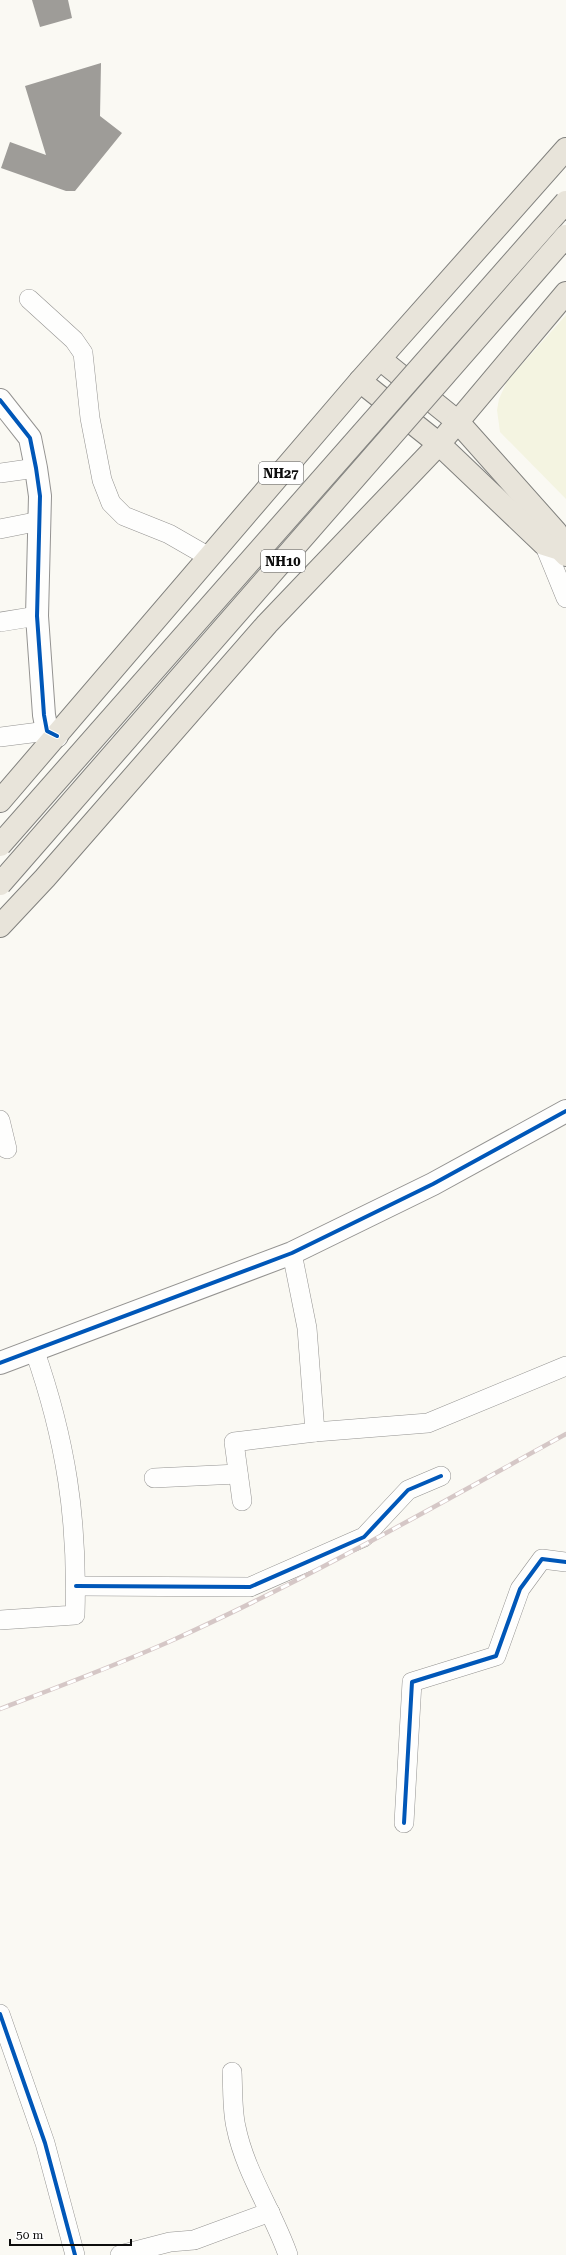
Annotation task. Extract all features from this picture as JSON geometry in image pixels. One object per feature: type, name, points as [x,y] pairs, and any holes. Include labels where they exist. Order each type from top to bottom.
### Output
[{"type":"highway","name":"NH27","points":[[0,800],[52,733],[209,557],[360,381],[566,149]]},
{"type":"highway","name":"NH10","points":[[0,845],[566,202]]},
{"type":"highway","name":"NH10","points":[[0,884],[566,236]]},
{"type":"highway","points":[[0,926],[45,878],[267,624],[439,444],[566,293]]},
{"type":"highway","points":[[380,359],[458,422],[558,543]]},
{"type":"highway","points":[[360,381],[439,444],[558,543]]},
{"type":"street","points":[[29,299],[74,340],[83,353],[90,418],[102,480],[111,503],[124,516],[169,534],[209,557]]},
{"type":"street","points":[[0,400],[30,438],[36,468],[40,496],[37,616],[44,715],[52,733],[0,737]]},
{"type":"street","points":[[0,473],[36,468]]},
{"type":"street","points":[[0,530],[40,521]]},
{"type":"street","points":[[558,543],[566,598]]},
{"type":"street","points":[[0,622],[37,616]]},
{"type":"street","points":[[0,1363],[292,1253],[433,1184],[566,1111]]},
{"type":"street","points":[[0,1120],[7,1149]]},
{"type":"street","points":[[292,1253],[306,1328],[315,1432]]},
{"type":"street","points":[[0,1620],[75,1615],[75,1535],[65,1459],[49,1394],[34,1349]]},
{"type":"street","points":[[242,1501],[234,1442],[315,1432],[428,1423],[566,1366]]},
{"type":"street","points":[[154,1478],[238,1474]]},
{"type":"street","points":[[76,1586],[250,1587],[364,1537],[408,1490],[441,1476]]},
{"type":"street","points":[[404,1823],[412,1682],[496,1656],[520,1589],[542,1559],[566,1562]]},
{"type":"street","points":[[0,2014],[46,2143],[75,2255]]},
{"type":"street","points":[[232,2072],[236,2127],[251,2172],[288,2255]]},
{"type":"street","points":[[120,2255],[170,2242],[194,2240],[270,2212]]},
{"type":"green space","points":[[566,315],[566,499],[500,432],[497,410],[499,399],[507,381]]},
{"type":"building","points":[[32,0],[68,0],[72,18],[40,27]]},
{"type":"building","points":[[101,63],[100,116],[122,133],[75,191],[66,191],[1,168],[10,142],[46,155],[25,86]]},
{"type":"railway","points":[[0,1709],[87,1676],[173,1640],[223,1617],[372,1541],[566,1434]]},
{"type":"cycle path","points":[[0,400],[30,438],[36,468],[40,496],[37,616],[44,715],[47,731],[57,736]]},
{"type":"cycle path","points":[[0,1363],[292,1253],[433,1184],[566,1111]]},
{"type":"cycle path","points":[[76,1586],[250,1587],[364,1537],[408,1490],[441,1476]]},
{"type":"cycle path","points":[[404,1823],[412,1682],[496,1656],[520,1589],[542,1559],[566,1562]]},
{"type":"cycle path","points":[[0,2014],[45,2143],[75,2255]]}]
